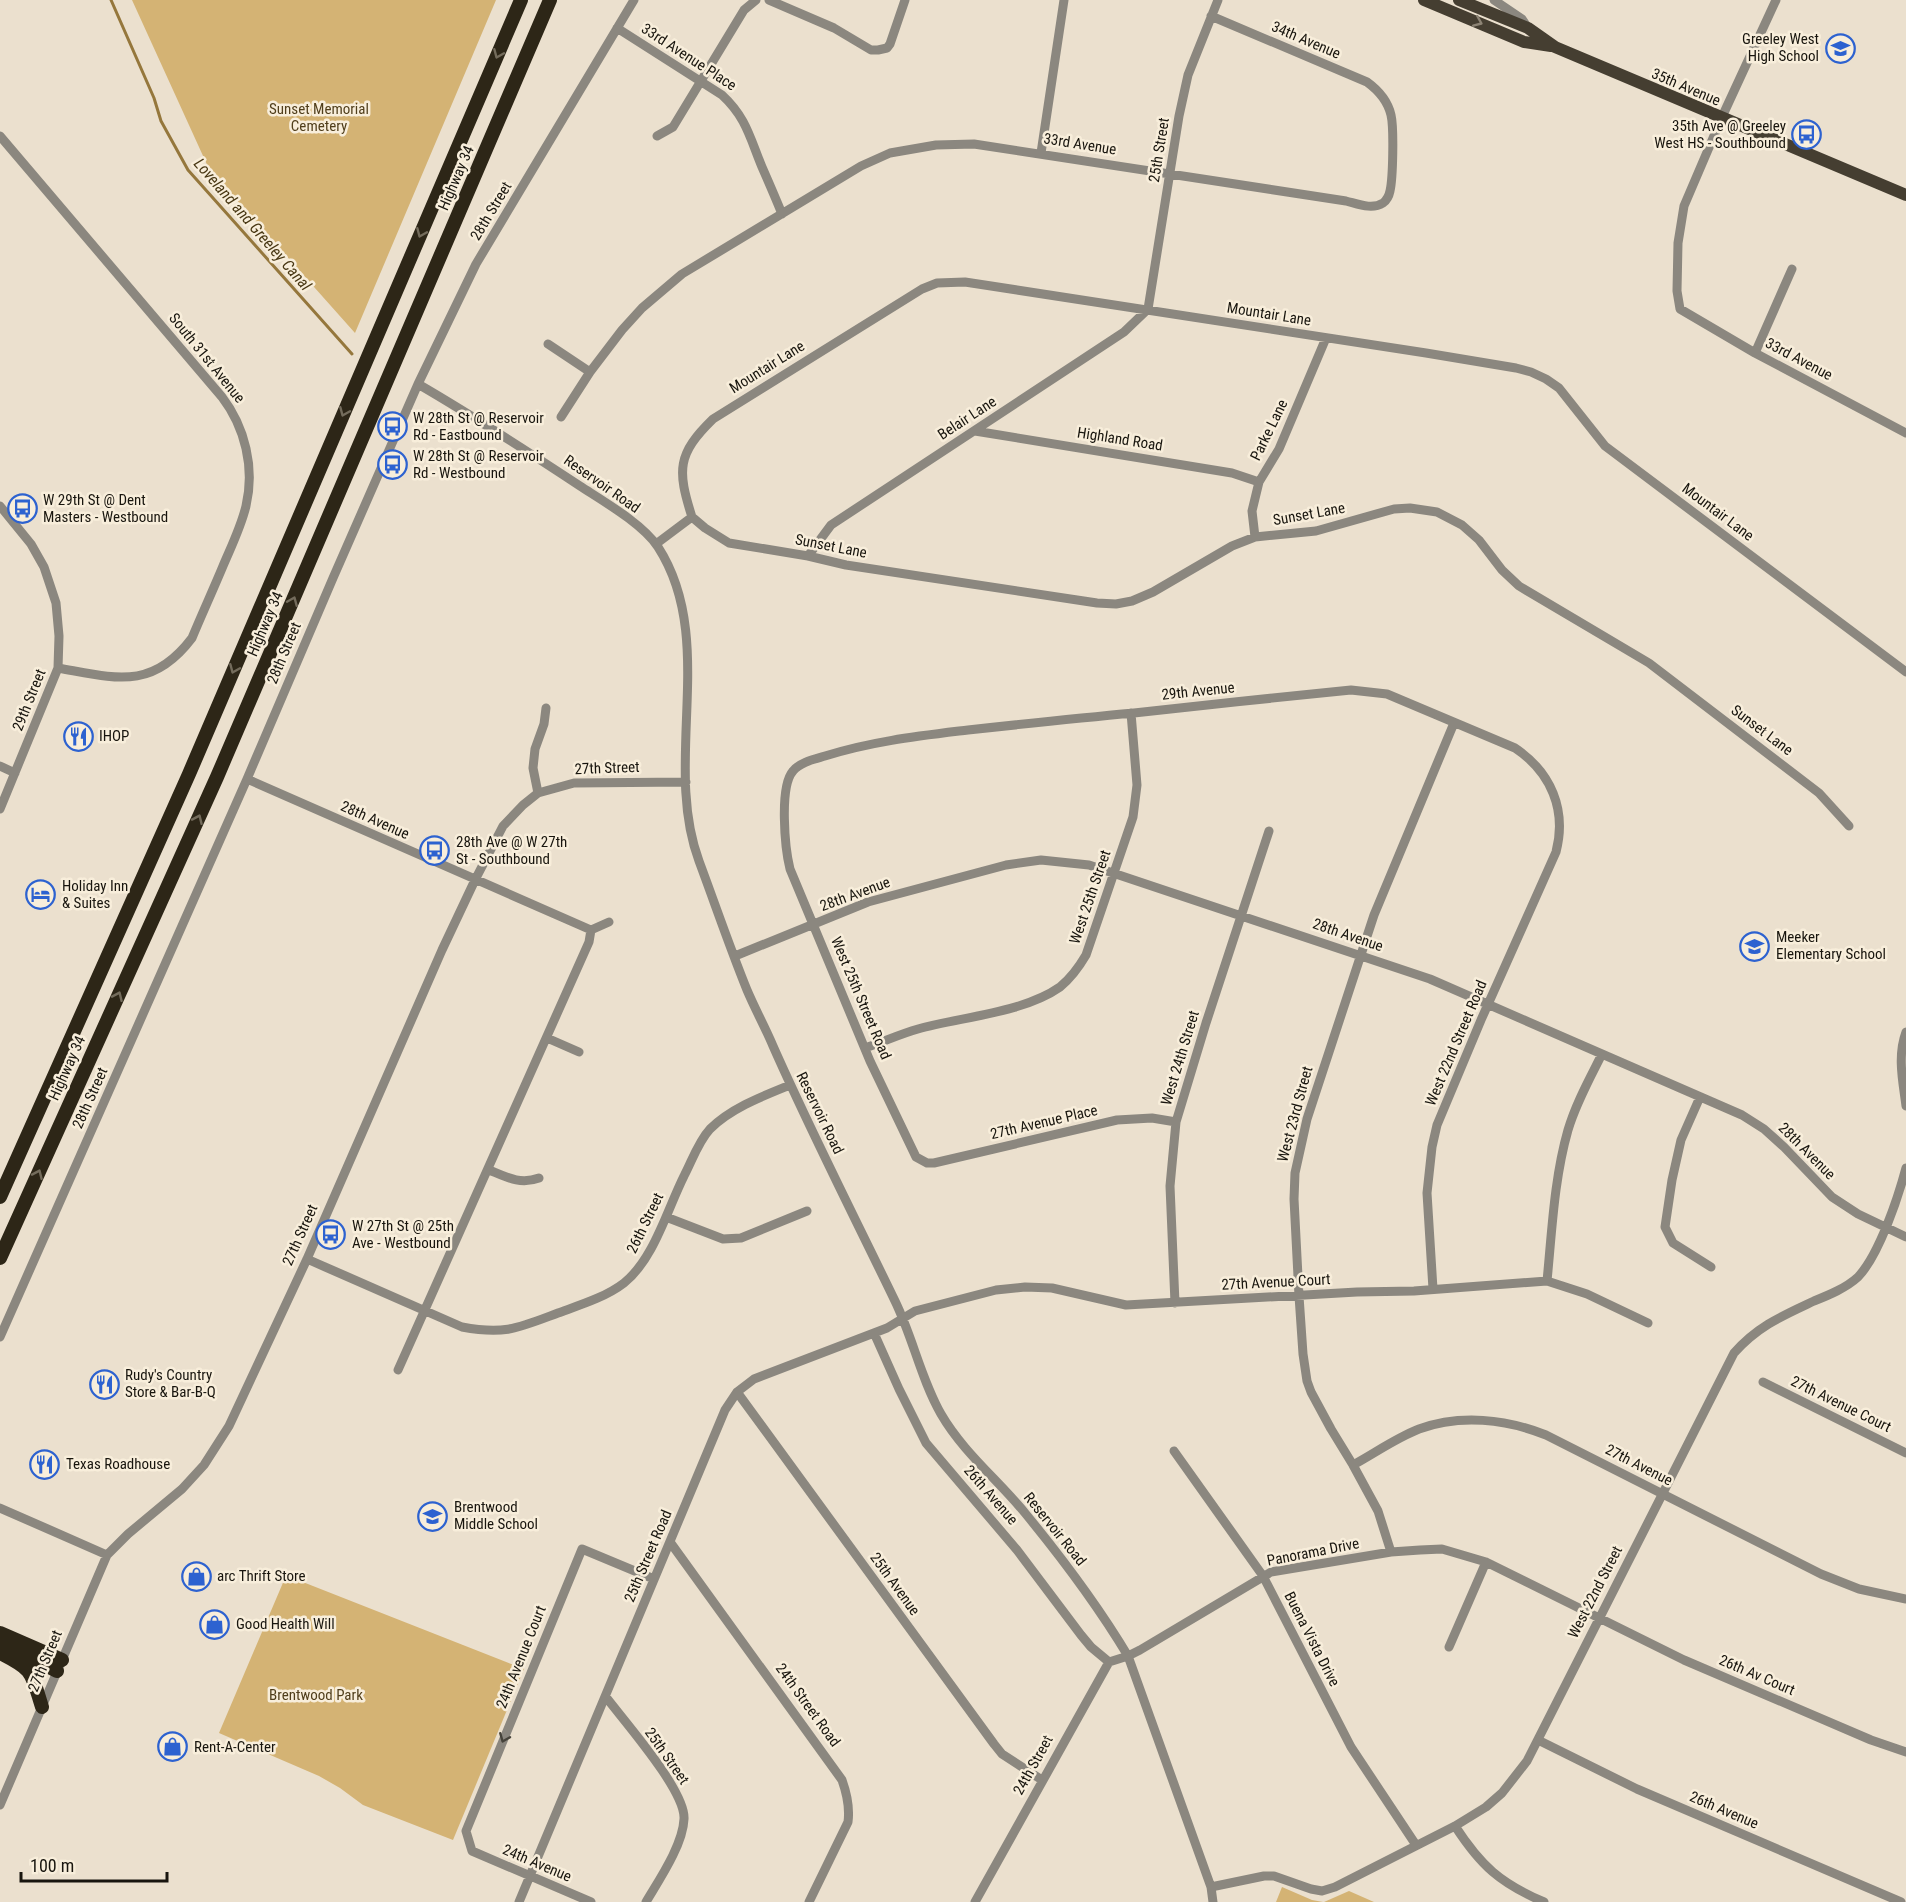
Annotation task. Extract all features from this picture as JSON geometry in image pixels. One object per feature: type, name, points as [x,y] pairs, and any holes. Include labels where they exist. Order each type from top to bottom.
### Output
[{"type":"highway","name":"Highway 34","points":[[0,1197],[189,774],[521,0]]},
{"type":"highway","name":"Highway 34","points":[[0,1258],[217,777],[550,0]]},
{"type":"highway","points":[[0,1633],[59,1665]]},
{"type":"highway","points":[[0,1646],[59,1665]]},
{"type":"highway","points":[[0,1653],[28,1669],[42,1707]]},
{"type":"main road","name":"35th Avenue","points":[[1424,0],[1524,42],[1555,47]]},
{"type":"main road","name":"35th Avenue","points":[[1459,0],[1528,28],[1555,47],[1906,195]]},
{"type":"street","name":"28th Street","points":[[0,1337],[247,779],[418,384],[476,264],[634,0]]},
{"type":"street","points":[[657,136],[673,127],[744,10],[756,0]]},
{"type":"street","points":[[769,0],[834,28],[871,50],[883,50],[890,44],[905,0]]},
{"type":"street","points":[[1041,153],[1064,0]]},
{"type":"street","name":"25th Street","points":[[1148,309],[1188,75],[1218,0]]},
{"type":"street","points":[[1494,0],[1522,19],[1528,28]]},
{"type":"street","points":[[1721,118],[1776,0]]},
{"type":"street","name":"34th Avenue","points":[[1211,16],[1367,82],[1384,98],[1391,114],[1392,124],[1391,180],[1385,201]]},
{"type":"street","name":"33rd Avenue Place","points":[[617,28],[722,95],[740,114],[747,126],[782,214]]},
{"type":"street","name":"33rd Avenue","points":[[1721,118],[1684,206],[1678,243],[1677,291],[1680,309],[1755,353],[1906,433]]},
{"type":"street","name":"South 31st Avenue","points":[[0,136],[222,397],[236,418],[247,452],[249,468],[246,506],[238,532],[192,638],[184,649],[157,669],[130,678],[112,678],[58,669]]},
{"type":"street","name":"33rd Avenue","points":[[561,417],[590,372],[622,330],[642,308],[682,274],[861,166],[890,153],[936,145],[974,144],[1360,205],[1376,206],[1385,201]]},
{"type":"street","points":[[1755,353],[1792,269]]},
{"type":"street","name":"Mountair Lane","points":[[692,517],[681,468],[687,448],[705,427],[723,412],[922,289],[937,283],[965,282],[1148,309],[1531,372],[1558,388],[1605,446],[1906,672]]},
{"type":"street","name":"Belair Lane","points":[[808,556],[831,525],[1124,332],[1148,309]]},
{"type":"street","name":"Parke Lane","points":[[1256,537],[1252,511],[1259,482],[1279,449],[1326,338]]},
{"type":"street","points":[[548,344],[590,372]]},
{"type":"street","name":"Reservoir Road","points":[[418,384],[624,515],[656,544],[677,586],[686,636],[686,782],[691,834],[748,991],[790,1085],[903,1318],[933,1398],[950,1428],[1024,1512],[1085,1591],[1128,1656],[1211,1887],[1214,1902]]},
{"type":"street","name":"Highland Road","points":[[975,431],[1232,472],[1259,482]]},
{"type":"street","name":"29th Street","points":[[0,506],[31,544],[50,579],[58,616],[58,669],[0,809]]},
{"type":"street","name":"Sunset Lane","points":[[692,517],[729,543],[857,567],[1116,604],[1132,601],[1153,592],[1232,546],[1256,537],[1316,531],[1394,509],[1428,510],[1456,521],[1479,540],[1502,570],[1519,586],[1649,663],[1819,793],[1849,826]]},
{"type":"street","points":[[656,544],[692,517]]},
{"type":"street","name":"29th Avenue","points":[[792,772],[799,766],[816,759],[891,739],[1089,716],[1351,690],[1387,694],[1515,748],[1534,762],[1549,785],[1561,820]]},
{"type":"street","points":[[538,793],[533,768],[535,749],[544,724],[546,708]]},
{"type":"street","name":"West 25th Street","points":[[865,1048],[917,1029],[1021,1005],[1060,987],[1075,972],[1086,955],[1133,817],[1137,792],[1131,713]]},
{"type":"street","name":"West 23rd Street","points":[[1391,1552],[1378,1512],[1307,1381],[1299,1296],[1294,1199],[1295,1173],[1311,1108],[1374,915],[1454,723]]},
{"type":"street","points":[[0,766],[15,772]]},
{"type":"street","name":"West 25th Street Road","points":[[792,772],[786,793],[786,850],[790,869],[865,1048],[913,1153],[919,1160]]},
{"type":"street","name":"28th Avenue","points":[[247,779],[591,930]]},
{"type":"street","name":"27th Street","points":[[0,1805],[107,1555],[128,1534],[182,1489],[204,1466],[229,1426],[307,1259],[411,1019],[475,880],[503,826],[538,793],[574,783],[586,781],[686,782]]},
{"type":"street","name":"West 22nd Street Road","points":[[1433,1289],[1427,1193],[1432,1147],[1447,1099],[1556,852],[1561,834],[1561,820]]},
{"type":"street","name":"West 24th Street","points":[[1175,1303],[1170,1186],[1176,1122],[1269,831]]},
{"type":"street","name":"28th Avenue","points":[[735,956],[892,894],[1022,862],[1041,860],[1089,865],[1361,954],[1430,979],[1742,1115],[1764,1129],[1784,1147],[1832,1197],[1858,1214],[1906,1237]]},
{"type":"street","points":[[398,1370],[489,1170],[589,942],[591,930],[609,922]]},
{"type":"street","points":[[1906,1032],[1902,1047],[1906,1106]]},
{"type":"street","points":[[546,1038],[579,1052]]},
{"type":"street","points":[[1547,1281],[1559,1170],[1569,1128],[1582,1094],[1602,1054]]},
{"type":"street","name":"26th Street","points":[[425,1311],[462,1327],[504,1331],[520,1328],[579,1305],[624,1283],[644,1260],[703,1139],[710,1130],[740,1108],[790,1085]]},
{"type":"street","points":[[1700,1097],[1681,1140],[1665,1227],[1673,1243],[1711,1267]]},
{"type":"street","name":"27th Avenue Place","points":[[919,1160],[934,1163],[1117,1120],[1152,1118],[1176,1122]]},
{"type":"street","name":"West 22nd Street","points":[[1211,1887],[1274,1876],[1322,1891],[1335,1887],[1455,1826],[1486,1807],[1502,1793],[1515,1779],[1538,1740],[1734,1353],[1751,1334],[1765,1324],[1832,1293],[1858,1277],[1873,1254],[1885,1227],[1906,1168]]},
{"type":"street","points":[[489,1170],[517,1181],[532,1181],[539,1178]]},
{"type":"street","points":[[666,1217],[723,1239],[741,1238],[807,1211]]},
{"type":"street","points":[[307,1259],[425,1311]]},
{"type":"street","name":"27th Avenue Court","points":[[903,1318],[915,1311],[996,1290],[1025,1287],[1052,1288],[1126,1305],[1547,1281],[1587,1294],[1648,1323]]},
{"type":"street","name":"25th Street Road","points":[[519,1902],[725,1410],[737,1392],[754,1379],[887,1328],[903,1318]]},
{"type":"street","name":"26th Avenue","points":[[874,1333],[899,1389],[930,1448],[1017,1550],[1091,1647],[1109,1662]]},
{"type":"street","name":"27th Avenue Court","points":[[1763,1382],[1906,1453]]},
{"type":"street","name":"25th Avenue","points":[[737,1392],[994,1744],[1002,1754],[1042,1780]]},
{"type":"street","name":"27th Avenue","points":[[1353,1465],[1416,1430],[1435,1424],[1478,1421],[1508,1422],[1546,1435],[1821,1574],[1859,1589],[1906,1599]]},
{"type":"street","name":"Buena Vista Drive","points":[[1174,1451],[1263,1576],[1351,1746],[1416,1845]]},
{"type":"street","points":[[0,1508],[107,1555]]},
{"type":"street","name":"24th Street Road","points":[[670,1542],[842,1780],[848,1797],[848,1822],[809,1902]]},
{"type":"street","name":"24th Avenue Court","points":[[472,1851],[466,1831],[582,1549],[654,1579]]},
{"type":"street","name":"Panorama Drive","points":[[1128,1656],[1271,1572],[1391,1552],[1442,1549],[1486,1562],[1599,1618]]},
{"type":"street","points":[[1449,1647],[1486,1562]]},
{"type":"street","name":"26th Av Court","points":[[1599,1618],[1684,1660],[1838,1726],[1906,1752]]},
{"type":"street","points":[[1109,1662],[1128,1656]]},
{"type":"street","name":"24th Street","points":[[975,1902],[1109,1662]]},
{"type":"street","name":"25th Street","points":[[606,1697],[671,1785],[683,1809],[683,1828],[676,1846],[646,1902]]},
{"type":"street","name":"26th Avenue","points":[[1538,1740],[1637,1789],[1901,1902]]},
{"type":"street","points":[[1455,1826],[1485,1867],[1505,1883],[1544,1902]]},
{"type":"street","name":"24th Avenue","points":[[472,1851],[591,1902]]},
{"type":"green space","name":"Sunset Memorial Cemetery","points":[[132,0],[496,0],[355,333],[209,169]]},
{"type":"green space","name":"Brentwood Park","points":[[285,1575],[524,1669],[453,1840],[363,1805],[319,1776],[219,1733]]},
{"type":"green space","points":[[1282,1887],[1312,1900],[1323,1902],[1276,1902]]},
{"type":"green space","points":[[1349,1891],[1374,1902],[1324,1902]]},
{"type":"waterway","name":"Loveland and Greeley Canal","points":[[111,0],[154,98],[161,121],[188,170],[352,354]]},
{"type":"place","name":"Greeley West High School","points":[[1840,48]]},
{"type":"place","name":"35th Ave @ Greeley West HS - Southbound","points":[[1807,135]]},
{"type":"place","name":"W 28th St @ Reservoir Rd - Eastbound","points":[[392,427]]},
{"type":"place","name":"W 28th St @ Reservoir Rd - Westbound","points":[[392,465]]},
{"type":"place","name":"W 29th St @ Dent Masters - Westbound","points":[[22,509]]},
{"type":"place","name":"IHOP","points":[[78,736]]},
{"type":"place","name":"28th Ave @ W 27th St - Southbound","points":[[435,851]]},
{"type":"place","name":"Holiday Inn & Suites","points":[[41,895]]},
{"type":"place","name":"Meeker Elementary School","points":[[1755,946]]},
{"type":"place","name":"W 27th St @ 25th Ave - Westbound","points":[[331,1235]]},
{"type":"place","name":"Rudy's Country Store & Bar-B-Q","points":[[104,1384]]},
{"type":"place","name":"Texas Roadhouse","points":[[45,1464]]},
{"type":"place","name":"Brentwood Middle School","points":[[433,1516]]},
{"type":"place","name":"arc Thrift Store","points":[[196,1576]]},
{"type":"place","name":"Good Health Will","points":[[215,1624]]},
{"type":"place","name":"Rent-A-Center","points":[[173,1747]]}]
